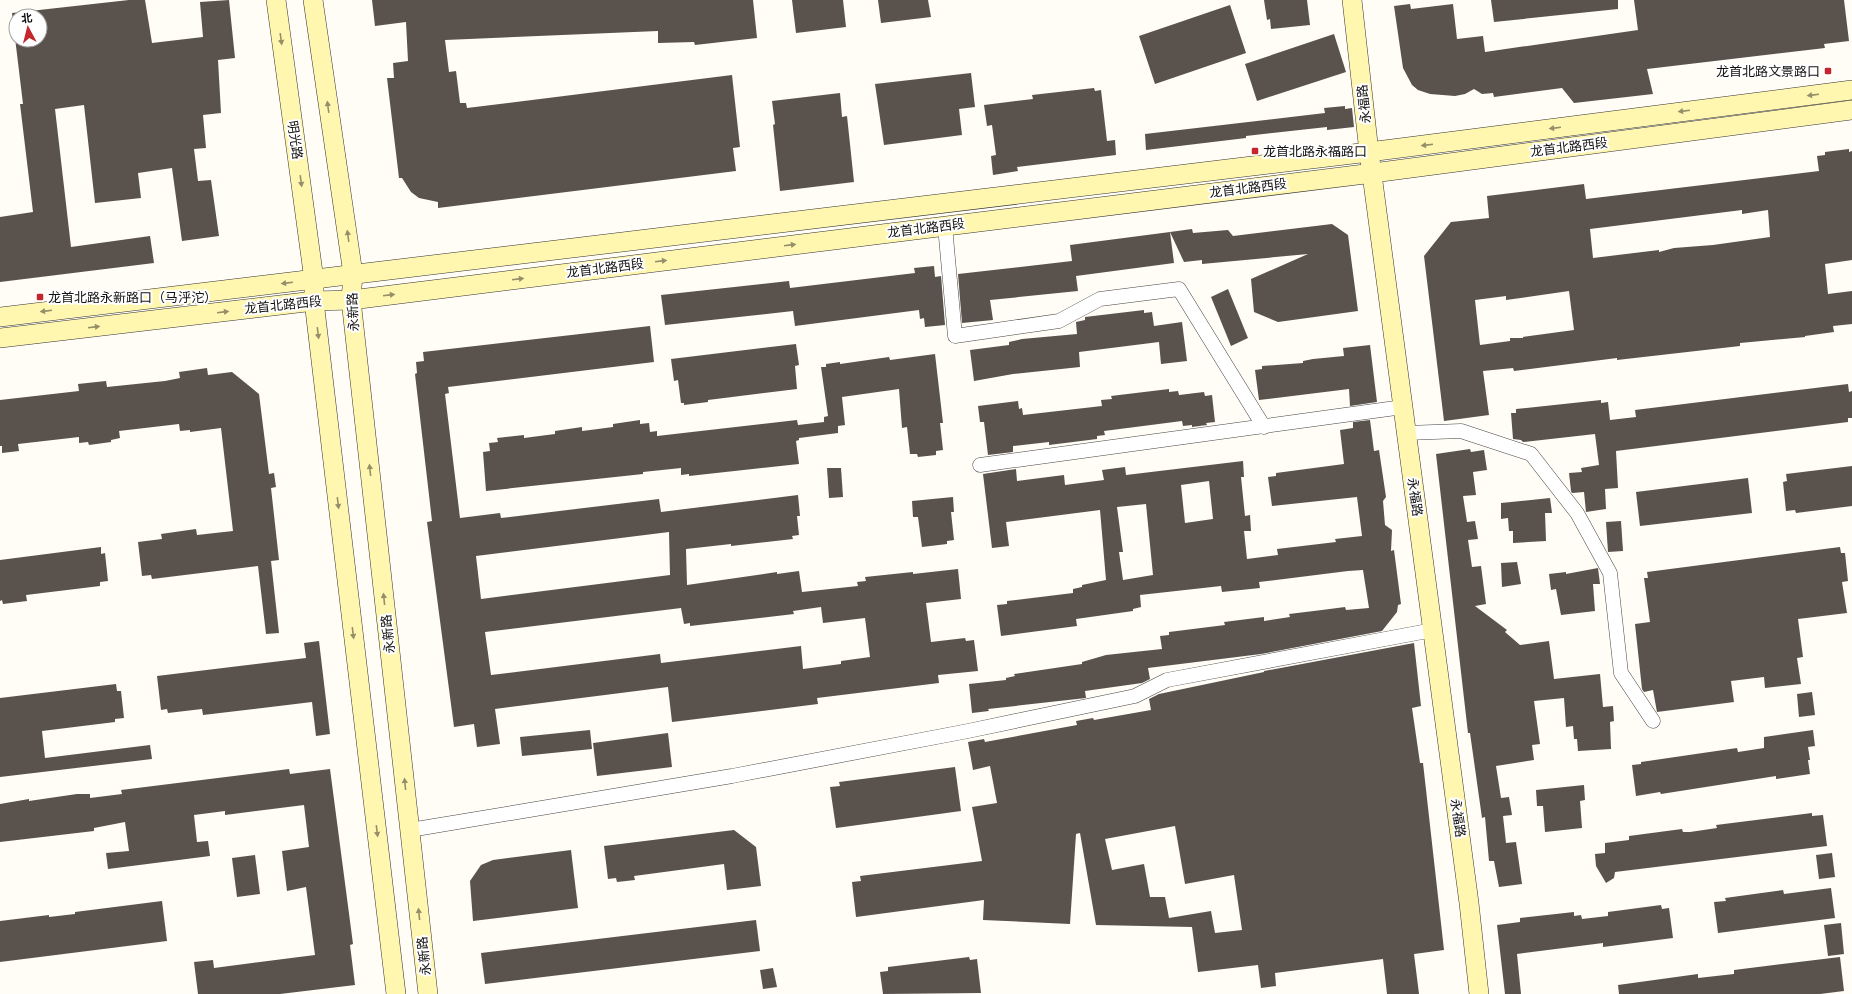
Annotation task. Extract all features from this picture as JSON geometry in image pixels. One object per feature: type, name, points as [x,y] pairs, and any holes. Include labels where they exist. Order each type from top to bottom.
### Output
[{"type":"street","name":"明光路","points":[[276,0],[314,280]]},
{"type":"street","points":[[313,0],[353,274]]},
{"type":"street","name":"永福路","points":[[1352,0],[1369,152],[1469,903],[1479,994]]},
{"type":"street","name":"龙首北路西段","points":[[0,317],[1369,152],[1852,90]]},
{"type":"street","name":"龙首北路西段","points":[[0,338],[314,301],[351,300],[1373,173],[1852,110]]},
{"type":"street","points":[[945,226],[956,336],[1058,321],[1100,298],[1180,289],[1264,427]]},
{"type":"street","name":"永新路","points":[[353,274],[351,300],[428,994]]},
{"type":"street","points":[[314,280],[314,301],[396,994]]},
{"type":"street","points":[[980,465],[1403,408]]},
{"type":"street","points":[[1406,433],[1461,431],[1531,454],[1577,513],[1610,573],[1621,673],[1653,721]]},
{"type":"street","points":[[410,830],[732,776],[968,731],[1135,696],[1167,680],[1432,630]]},
{"type":"building","points":[[129,0],[145,0],[152,43],[203,37],[200,2],[229,0],[235,58],[218,60],[221,113],[203,115],[206,148],[194,149],[198,181],[211,180],[219,236],[182,241],[172,168],[138,173],[141,198],[95,203],[84,105],[55,109],[71,247],[150,236],[154,263],[0,282],[0,217],[33,212],[20,104],[23,104],[16,48],[48,48],[48,9]]},
{"type":"building","points":[[372,0],[753,0],[757,38],[695,45],[694,42],[658,43],[658,31],[445,40],[449,72],[456,71],[460,103],[466,103],[467,108],[732,75],[740,147],[733,148],[736,171],[438,208],[438,202],[419,198],[411,192],[402,178],[399,178],[387,78],[394,78],[393,63],[408,61],[406,22],[375,26]]},
{"type":"building","points":[[792,0],[843,0],[846,27],[796,33]]},
{"type":"building","points":[[878,0],[928,0],[931,17],[881,23]]},
{"type":"building","points":[[1264,0],[1307,0],[1310,25],[1271,29],[1270,19],[1267,20]]},
{"type":"building","points":[[1491,0],[1618,0],[1618,9],[1494,22]]},
{"type":"building","points":[[1634,0],[1844,0],[1849,41],[1824,44],[1825,48],[1647,69],[1653,94],[1574,103],[1562,88],[1494,97],[1493,93],[1482,94],[1474,89],[1465,94],[1455,96],[1430,94],[1418,90],[1412,85],[1403,68],[1394,6],[1410,4],[1411,9],[1453,4],[1457,39],[1483,36],[1485,52],[1638,30]]},
{"type":"building","points":[[1230,5],[1246,53],[1155,84],[1139,36]]},
{"type":"building","points":[[1334,34],[1346,72],[1257,101],[1245,64]]},
{"type":"building","points":[[971,73],[975,107],[959,109],[962,135],[884,145],[875,84]]},
{"type":"building","points":[[1094,88],[1095,91],[1101,90],[1107,141],[1115,140],[1116,155],[1017,167],[1018,171],[993,175],[991,156],[996,155],[992,125],[987,126],[984,105],[1033,99],[1032,95]]},
{"type":"building","points":[[840,93],[842,117],[847,116],[854,182],[780,191],[772,101]]},
{"type":"building","points":[[1345,106],[1345,109],[1352,108],[1354,127],[1327,130],[1327,127],[1246,136],[1246,138],[1146,150],[1145,134],[1325,113],[1324,108]]},
{"type":"building","points":[[1849,149],[1849,152],[1852,151],[1852,260],[1825,264],[1828,294],[1852,291],[1852,324],[1833,326],[1834,332],[1805,337],[1740,343],[1740,346],[1617,360],[1617,358],[1514,371],[1513,368],[1483,371],[1489,415],[1444,421],[1424,256],[1451,222],[1489,218],[1487,196],[1584,184],[1586,199],[1819,171],[1817,156],[1825,155],[1825,152]],"holes":[[[1742,210],[1742,214],[1768,210],[1770,237],[1713,245],[1674,248],[1659,252],[1659,250],[1593,258],[1590,229]],[[1569,291],[1574,330],[1523,338],[1510,338],[1510,341],[1480,345],[1475,300],[1506,296],[1506,300]]]},
{"type":"building","points":[[1332,224],[1348,235],[1358,311],[1278,322],[1254,312],[1251,279],[1308,254],[1202,264],[1202,260],[1184,262],[1170,232],[1192,229],[1193,233],[1228,230],[1233,236]]},
{"type":"building","points":[[1170,232],[1174,263],[1076,276],[1078,291],[990,300],[993,320],[962,323],[958,274],[1072,261],[1070,245]]},
{"type":"building","points":[[934,266],[935,277],[941,276],[945,325],[925,327],[924,318],[920,319],[919,310],[795,326],[793,311],[665,325],[661,295],[789,281],[790,288],[915,273],[914,268]]},
{"type":"building","points":[[1228,289],[1248,338],[1231,346],[1211,297]]},
{"type":"building","points":[[1144,310],[1144,313],[1152,312],[1154,326],[1182,322],[1187,361],[1161,364],[1159,342],[1079,352],[1080,367],[1013,374],[974,381],[970,350],[1009,345],[1009,342],[1022,339],[1077,334],[1076,322],[1085,320],[1085,317]]},
{"type":"building","points":[[650,326],[654,362],[448,387],[449,393],[445,394],[460,518],[500,513],[501,518],[659,499],[661,512],[798,495],[800,516],[797,516],[799,535],[792,536],[793,539],[731,546],[731,544],[686,549],[687,585],[777,572],[777,574],[799,571],[802,592],[858,586],[857,582],[866,581],[865,577],[958,569],[961,599],[926,603],[931,642],[965,638],[966,641],[974,640],[978,671],[938,675],[939,683],[817,698],[818,704],[672,722],[668,687],[495,709],[500,744],[477,747],[474,724],[454,727],[427,522],[432,521],[415,374],[417,373],[416,362],[424,361],[423,352]],"holes":[[[669,532],[670,575],[481,599],[476,556]],[[821,607],[823,623],[865,618],[870,657],[841,661],[841,664],[803,669],[801,646],[661,663],[660,654],[491,675],[485,632],[681,608],[684,624],[690,623],[690,626],[794,614],[793,611]]]},
{"type":"building","points":[[796,344],[799,365],[795,366],[797,389],[708,400],[708,402],[684,405],[684,403],[681,403],[678,380],[674,381],[671,359]]},
{"type":"building","points":[[1370,345],[1377,402],[1350,406],[1349,389],[1259,400],[1255,370],[1262,369],[1262,366],[1303,363],[1303,361],[1313,359],[1344,356],[1343,348]]},
{"type":"building","points":[[935,354],[943,423],[940,423],[943,450],[936,451],[936,455],[918,457],[917,454],[910,454],[907,427],[902,428],[899,389],[842,397],[845,425],[838,426],[838,433],[799,438],[799,440],[796,441],[799,464],[689,476],[689,474],[681,475],[681,468],[643,472],[643,474],[486,491],[483,452],[490,451],[489,443],[498,442],[497,438],[524,435],[524,438],[555,434],[555,431],[582,427],[582,431],[598,429],[613,427],[613,424],[640,420],[640,424],[649,423],[650,432],[657,431],[657,436],[797,420],[798,425],[824,422],[824,417],[828,416],[821,367],[826,367],[826,364],[840,362],[840,364],[889,357],[890,360]]},
{"type":"building","points":[[207,368],[208,375],[232,372],[259,394],[269,474],[274,473],[276,487],[271,488],[279,560],[271,561],[279,633],[266,634],[258,566],[152,579],[151,575],[142,576],[138,542],[162,539],[161,534],[196,529],[197,535],[233,531],[221,428],[190,432],[190,430],[180,431],[179,424],[119,431],[120,438],[111,440],[111,442],[89,445],[88,442],[79,443],[79,437],[18,444],[19,451],[2,453],[2,446],[0,446],[0,400],[79,391],[78,384],[106,381],[107,387],[165,381],[180,378],[179,372]]},
{"type":"building","points":[[1848,384],[1849,392],[1852,391],[1852,418],[1848,418],[1848,422],[1616,451],[1618,488],[1605,489],[1606,509],[1586,512],[1584,492],[1572,493],[1571,491],[1569,473],[1582,472],[1581,468],[1599,465],[1595,434],[1523,442],[1521,440],[1513,439],[1511,413],[1516,413],[1516,409],[1601,400],[1601,403],[1608,402],[1610,420],[1636,417],[1635,410]]},
{"type":"building","points":[[1169,389],[1169,392],[1178,391],[1179,395],[1204,392],[1205,396],[1212,395],[1215,422],[1206,423],[1207,425],[1192,427],[1192,425],[1183,426],[1182,421],[1104,431],[1105,435],[1097,436],[1097,439],[1049,445],[1049,442],[1013,446],[1013,452],[988,455],[984,422],[980,422],[978,406],[1018,401],[1019,409],[1022,408],[1023,415],[1102,406],[1101,400],[1112,399],[1111,396]]},
{"type":"building","points":[[1370,420],[1374,451],[1379,450],[1386,497],[1383,501],[1385,525],[1392,530],[1391,551],[1394,550],[1401,604],[1398,605],[1397,612],[1382,631],[1261,654],[1148,668],[1150,679],[1142,683],[1085,691],[1086,698],[988,709],[989,711],[972,713],[969,684],[1006,680],[1006,678],[1015,676],[1014,674],[1082,664],[1082,662],[1106,655],[1162,649],[1160,636],[1169,635],[1169,632],[1225,625],[1224,622],[1264,617],[1264,621],[1290,617],[1289,614],[1345,607],[1346,610],[1369,608],[1363,570],[1348,571],[1259,582],[1260,588],[1222,592],[1221,586],[1140,595],[1141,607],[1133,609],[1133,611],[1076,619],[1077,626],[1001,636],[997,605],[1007,604],[1007,601],[1073,593],[1073,589],[1082,587],[1082,585],[1106,580],[1100,510],[1006,522],[1009,546],[992,548],[983,474],[1016,469],[1017,481],[1064,475],[1065,485],[1104,480],[1102,470],[1125,467],[1126,475],[1243,461],[1244,477],[1241,477],[1245,516],[1250,515],[1251,531],[1244,531],[1247,559],[1278,555],[1277,549],[1336,542],[1335,539],[1362,536],[1357,497],[1272,506],[1268,477],[1276,476],[1276,473],[1344,464],[1340,430],[1353,428],[1353,422]],"holes":[[[1209,481],[1213,519],[1185,523],[1181,485]],[[1146,504],[1153,575],[1123,580],[1119,552],[1123,552],[1117,507]]]},
{"type":"building","points":[[1470,449],[1471,452],[1484,450],[1487,470],[1473,472],[1476,495],[1463,496],[1467,522],[1475,521],[1478,539],[1468,540],[1472,567],[1481,566],[1486,604],[1475,606],[1507,630],[1505,632],[1520,645],[1549,641],[1554,679],[1600,674],[1603,707],[1613,706],[1614,721],[1610,722],[1611,749],[1578,751],[1577,739],[1574,739],[1573,726],[1566,727],[1564,698],[1534,701],[1540,744],[1532,745],[1534,760],[1496,766],[1501,798],[1509,797],[1512,815],[1503,816],[1506,843],[1516,842],[1522,884],[1499,887],[1494,861],[1489,861],[1485,817],[1482,818],[1470,733],[1468,733],[1436,454]]},
{"type":"building","points":[[1852,466],[1852,506],[1796,513],[1795,510],[1786,511],[1783,482],[1787,481],[1786,474]]},
{"type":"building","points":[[827,468],[841,468],[843,497],[829,498]]},
{"type":"building","points":[[1748,478],[1752,513],[1640,526],[1636,492]]},
{"type":"building","points":[[953,497],[954,512],[951,512],[954,540],[947,541],[947,544],[922,547],[918,517],[913,517],[912,501]]},
{"type":"building","points":[[1550,498],[1552,513],[1545,513],[1546,541],[1513,543],[1513,531],[1509,531],[1508,518],[1501,519],[1501,503]]},
{"type":"building","points":[[1621,521],[1623,551],[1608,552],[1606,522]]},
{"type":"building","points":[[101,547],[101,554],[105,553],[108,581],[100,582],[100,586],[26,595],[27,601],[3,604],[2,600],[0,601],[0,560]]},
{"type":"building","points":[[1840,547],[1841,553],[1845,553],[1848,581],[1842,582],[1847,613],[1798,619],[1803,657],[1797,658],[1801,684],[1765,688],[1764,677],[1731,681],[1734,702],[1657,712],[1653,690],[1644,692],[1642,689],[1635,624],[1650,622],[1644,578],[1648,578],[1647,572]]},
{"type":"building","points":[[1517,562],[1521,584],[1502,587],[1501,563]]},
{"type":"building","points":[[1598,568],[1600,584],[1593,584],[1595,611],[1561,615],[1556,589],[1551,590],[1549,574],[1566,572],[1566,574]]},
{"type":"building","points":[[319,641],[330,734],[316,736],[312,702],[203,715],[202,709],[168,713],[167,709],[161,710],[157,676],[306,658],[304,643]]},
{"type":"building","points":[[1414,643],[1421,706],[1412,708],[1420,763],[1423,763],[1444,950],[1414,954],[1419,994],[1387,994],[1383,959],[1275,973],[1276,986],[1261,988],[1258,965],[1198,972],[1192,927],[1096,925],[1080,833],[1076,834],[1070,924],[983,920],[984,900],[856,917],[852,882],[861,881],[860,876],[982,861],[972,807],[997,803],[990,766],[973,770],[968,742],[984,739],[985,742],[1077,725],[1076,721],[1093,718],[1094,720],[1151,710],[1149,699],[1159,694],[1264,671]],"holes":[[[1175,826],[1185,884],[1234,875],[1242,930],[1215,933],[1211,911],[1169,918],[1165,897],[1150,897],[1144,864],[1112,870],[1105,839]]]},
{"type":"building","points":[[116,684],[117,691],[121,691],[124,718],[115,719],[115,722],[42,731],[45,758],[150,745],[152,759],[0,777],[0,698]]},
{"type":"building","points":[[1812,692],[1815,715],[1799,717],[1797,694]]},
{"type":"building","points":[[590,730],[592,749],[522,756],[520,737]]},
{"type":"building","points":[[1813,730],[1815,746],[1808,747],[1810,774],[1776,779],[1776,776],[1661,794],[1660,792],[1636,796],[1632,765],[1641,764],[1641,762],[1737,748],[1738,752],[1764,748],[1764,737]]},
{"type":"building","points":[[668,733],[672,767],[597,776],[593,743]]},
{"type":"building","points":[[955,767],[961,811],[836,828],[830,787],[840,786],[839,782]]},
{"type":"building","points":[[289,769],[290,774],[330,769],[353,944],[350,945],[355,985],[280,994],[198,994],[194,962],[213,960],[214,968],[315,955],[306,887],[287,891],[282,851],[309,847],[304,805],[225,815],[225,811],[194,815],[197,842],[208,841],[210,856],[108,869],[106,853],[129,851],[125,822],[94,828],[94,831],[0,842],[0,804],[29,799],[29,801],[77,794],[90,794],[90,798],[122,794],[121,790]]},
{"type":"building","points":[[1584,785],[1585,800],[1580,801],[1582,828],[1545,832],[1543,806],[1537,806],[1536,790]]},
{"type":"building","points":[[1812,813],[1812,816],[1823,815],[1827,846],[1615,872],[1614,878],[1606,883],[1596,866],[1595,854],[1605,853],[1605,843],[1629,840],[1629,836],[1682,829],[1683,832],[1690,832],[1717,828],[1716,825]]},
{"type":"building","points":[[734,830],[756,847],[761,886],[727,890],[724,864],[634,876],[635,880],[617,882],[616,878],[608,879],[604,846]]},
{"type":"building","points":[[571,850],[578,908],[473,921],[470,881],[481,865],[493,860]]},
{"type":"building","points":[[1832,853],[1835,877],[1819,879],[1816,855]]},
{"type":"building","points":[[255,855],[260,894],[237,897],[232,858]]},
{"type":"building","points":[[1831,888],[1835,918],[1718,933],[1714,902],[1726,901],[1725,898],[1783,890],[1784,894]]},
{"type":"building","points":[[162,901],[167,941],[0,962],[0,921],[49,915],[49,917],[75,914],[75,912]]},
{"type":"building","points":[[1661,905],[1662,909],[1669,908],[1673,938],[1603,947],[1603,943],[1517,954],[1521,994],[1505,994],[1497,925],[1520,922],[1520,918],[1574,912],[1574,916],[1581,915],[1582,919],[1608,916],[1608,912]]},
{"type":"building","points":[[756,920],[760,951],[485,984],[481,953]]},
{"type":"building","points":[[1841,923],[1844,954],[1828,956],[1824,925]]},
{"type":"building","points":[[969,957],[970,960],[977,959],[981,993],[883,994],[880,972],[888,971],[888,967]]},
{"type":"building","points":[[1840,957],[1844,991],[1820,994],[1619,994],[1618,985],[1698,974],[1698,978],[1734,974],[1734,970]]},
{"type":"building","points":[[773,968],[777,987],[763,989],[760,970]]},
{"type":"place","name":"龙首北路文景路口","points":[[1828,71]]},
{"type":"place","name":"龙首北路永福路口","points":[[1255,151]]},
{"type":"place","name":"龙首北路永新路口（马泘沱）","points":[[40,297]]}]
